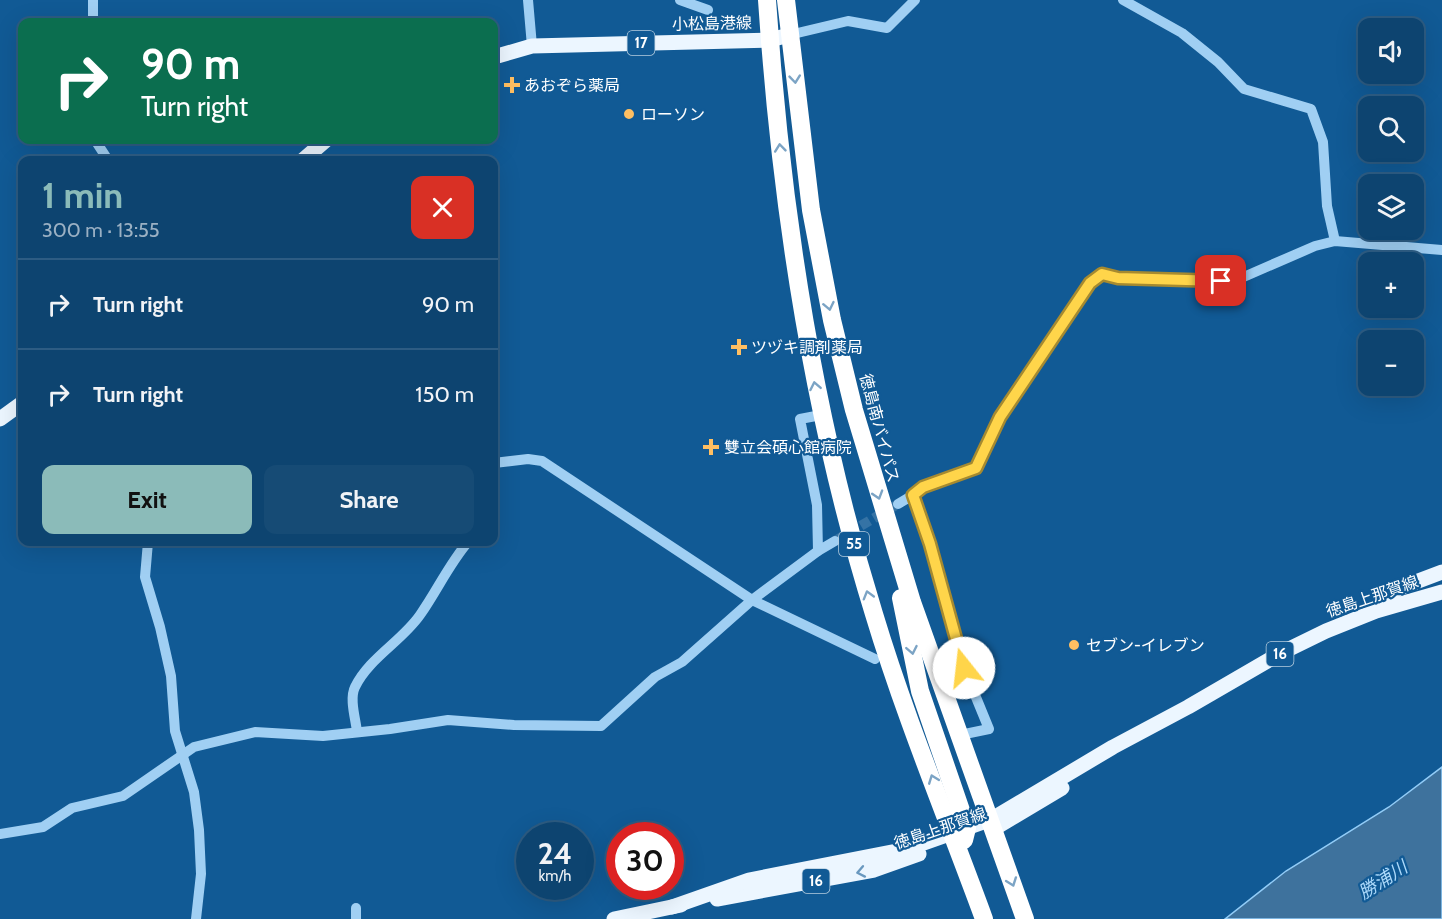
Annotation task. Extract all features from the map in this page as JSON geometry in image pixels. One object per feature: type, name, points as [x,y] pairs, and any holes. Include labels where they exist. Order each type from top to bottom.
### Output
[{"type":"highway","name":"55","points":[[767,0],[785,207],[802,319],[821,415],[874,616],[961,840],[984,919]]},
{"type":"highway","name":"徳島南バイパス","points":[[786,0],[817,249],[854,410],[896,551],[1025,919]]},
{"type":"highway","points":[[896,551],[902,605],[920,691],[961,840]]},
{"type":"main road","name":"小松島港線","points":[[498,56],[532,46],[770,40],[789,35]]},
{"type":"main road","points":[[308,156],[321,144]]},
{"type":"main road","points":[[0,419],[18,406]]},
{"type":"main road","points":[[1376,611],[1397,588],[1442,572]]},
{"type":"main road","name":"徳島上那賀線","points":[[614,919],[874,870],[961,840],[995,831],[1120,754],[1188,707],[1281,653],[1326,631],[1376,611],[1442,592]]},
{"type":"street","points":[[93,0],[93,18]]},
{"type":"street","points":[[528,0],[532,46]]},
{"type":"street","points":[[680,0],[708,10]]},
{"type":"street","points":[[789,35],[848,21],[887,28],[915,0]]},
{"type":"street","points":[[1123,0],[1182,33],[1218,62],[1244,89],[1311,109],[1323,142],[1327,206],[1335,241]]},
{"type":"street","points":[[898,504],[923,487],[976,468],[1000,417],[1090,283],[1102,274],[1118,278],[1221,281],[1239,279],[1315,246],[1335,241],[1442,250]]},
{"type":"street","points":[[818,551],[818,505],[800,418],[821,415]]},
{"type":"street","points":[[498,463],[528,459],[542,461],[752,600],[875,659]]},
{"type":"street","points":[[913,495],[930,544],[964,668],[989,729],[960,735]]},
{"type":"street","points":[[0,834],[43,827],[72,808],[123,796],[194,747],[255,732],[322,736],[448,720],[514,725],[601,726],[655,677],[682,662],[752,600],[835,541]]},
{"type":"street","points":[[148,546],[145,577],[160,627],[171,676],[172,710],[182,756],[194,792],[200,830],[201,874],[196,919]]},
{"type":"street","points":[[357,732],[352,695],[354,687],[386,649],[419,617],[450,563],[465,546]]},
{"type":"water","name":"勝浦川","points":[[1442,767],[1442,919],[1225,919],[1286,871],[1389,807]]},
{"type":"tunnel","points":[[835,541],[898,504]]},
{"type":"place","name":"あおぞら薬局","points":[[512,85]]},
{"type":"place","name":"ローソン","points":[[629,114]]},
{"type":"place","name":"ツヅキ調剤薬局","points":[[739,347]]},
{"type":"place","name":"雙立会碩心館病院","points":[[711,447]]},
{"type":"place","name":"セブン-イレブン","points":[[1074,645]]},
{"type":"route","points":[[964,668],[930,544],[913,495],[923,487],[976,468],[1000,417],[1090,283],[1102,274],[1118,278],[1221,281]]}]
